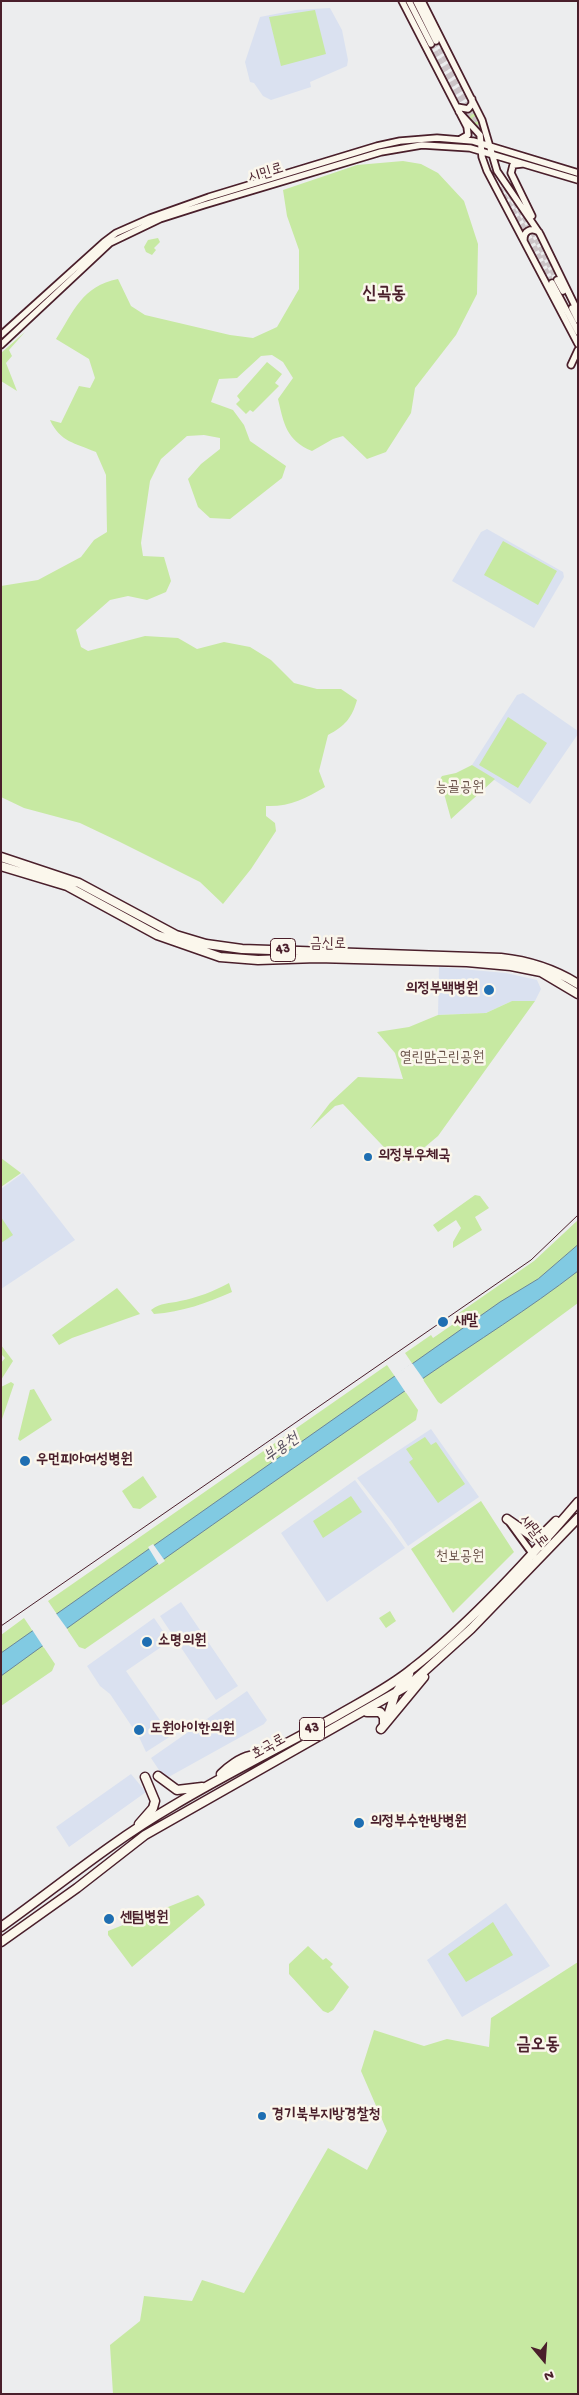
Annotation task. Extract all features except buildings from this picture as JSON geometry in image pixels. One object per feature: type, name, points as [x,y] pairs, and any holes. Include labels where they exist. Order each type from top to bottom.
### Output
[{"type":"main road","name":"금신로","points":[[1,857],[79,883],[176,936],[206,944],[242,949],[501,958],[534,964],[565,976],[578,984]]},
{"type":"main road","name":"금신로","points":[[1,866],[67,886],[157,935],[220,956],[258,960],[317,958],[467,962],[511,966],[541,972],[578,994]]},
{"type":"main road","points":[[507,1519],[529,1536],[537,1536],[578,1502]]},
{"type":"main road","name":"호국로","points":[[1,1927],[137,1828],[379,1692],[413,1668],[456,1630],[532,1554],[578,1502]]},
{"type":"main road","name":"호국로","points":[[1,1942],[70,1893],[145,1835],[228,1786],[395,1694],[433,1666],[538,1561],[578,1518]]},
{"type":"main road","points":[[413,1668],[395,1694],[391,1709],[381,1729],[433,1666]]},
{"type":"main road","points":[[356,1716],[377,1711],[383,1714],[384,1724]]},
{"type":"main road","points":[[198,1787],[221,1774],[228,1767],[250,1756],[256,1756],[270,1748],[278,1748]]},
{"type":"main road","points":[[158,1776],[177,1790],[209,1786]]},
{"type":"main road","name":"호국로","points":[[137,1828],[155,1801],[145,1777]]},
{"type":"street","points":[[402,1],[459,112],[468,134],[464,138],[455,139]]},
{"type":"street","points":[[409,1],[433,43],[416,1]]},
{"type":"street","points":[[422,1],[472,97],[487,132],[491,153],[501,177],[540,234]]},
{"type":"street","points":[[456,106],[460,110],[468,109],[472,104],[472,97]]},
{"type":"street","points":[[459,112],[477,131],[482,143],[487,171],[578,344]]},
{"type":"street","name":"시민로","points":[[1,336],[116,233],[150,218],[208,197],[377,146],[410,140],[455,139],[490,145],[578,172]]},
{"type":"street","name":"시민로","points":[[1,345],[110,243],[160,219],[397,148],[445,145],[482,151],[578,180]]},
{"type":"street","points":[[533,165],[515,164],[511,173],[578,312]]},
{"type":"street","points":[[524,242],[524,235],[527,231],[535,230],[540,234]]},
{"type":"street","points":[[578,320],[555,282],[578,332]]},
{"type":"street","points":[[578,350],[572,365],[578,361]]},
{"type":"street","name":"새말로","points":[[507,1519],[538,1561]]},
{"type":"shaded area","points":[[330,8],[342,30],[348,60],[347,66],[310,82],[311,87],[271,100],[263,96],[254,83],[250,82],[245,62],[260,17],[296,10]]},
{"type":"shaded area","points":[[487,529],[563,572],[564,577],[534,628],[452,581],[481,532]]},
{"type":"shaded area","points":[[523,693],[578,731],[578,734],[530,804],[472,765],[517,695]]},
{"type":"shaded area","name":"의정부백병원","points":[[439,967],[506,973],[537,980],[541,989],[535,1001],[512,1001],[486,1013],[438,1015]]},
{"type":"shaded area","points":[[23,1173],[75,1240],[1,1289],[1,1189]]},
{"type":"shaded area","points":[[431,1429],[479,1497],[408,1546],[357,1478]]},
{"type":"shaded area","points":[[355,1480],[405,1548],[327,1602],[281,1533]]},
{"type":"shaded area","points":[[181,1602],[238,1686],[216,1700],[160,1616]]},
{"type":"shaded area","points":[[154,1618],[170,1641],[126,1671],[171,1736],[146,1752],[139,1737],[110,1694],[100,1686],[87,1666]]},
{"type":"shaded area","points":[[247,1691],[267,1720],[264,1724],[165,1779],[151,1758]]},
{"type":"shaded area","points":[[131,1774],[146,1792],[69,1847],[56,1827]]},
{"type":"shaded area","points":[[506,1903],[550,1966],[462,2017],[427,1960]]},
{"type":"green space","points":[[315,10],[326,54],[281,66],[269,17]]},
{"type":"green space","points":[[474,108],[482,128],[481,130],[464,113]]},
{"type":"green space","points":[[403,161],[421,164],[438,173],[464,201],[478,244],[477,294],[456,335],[415,388],[411,413],[386,452],[367,459],[343,436],[333,439],[312,451],[297,442],[291,436],[285,424],[278,399],[293,378],[283,362],[272,355],[261,356],[237,378],[219,379],[211,402],[233,410],[244,425],[250,441],[286,466],[282,478],[230,519],[210,518],[198,507],[188,479],[201,464],[220,449],[220,438],[204,435],[187,436],[161,459],[150,481],[141,543],[143,556],[164,557],[171,581],[166,592],[147,600],[128,596],[110,600],[76,630],[81,647],[88,651],[145,636],[178,638],[197,649],[224,642],[250,647],[271,660],[294,683],[317,689],[341,689],[357,700],[353,712],[347,721],[328,735],[319,771],[325,787],[297,801],[282,805],[266,806],[266,816],[275,823],[276,831],[251,869],[223,904],[200,882],[120,842],[80,823],[24,808],[1,797],[1,586],[38,580],[81,557],[94,540],[107,532],[106,475],[96,452],[63,437],[58,433],[50,420],[61,423],[79,386],[90,388],[95,378],[89,359],[56,339],[80,301],[87,294],[106,282],[118,279],[131,306],[145,315],[230,335],[253,338],[277,327],[299,289],[299,250],[287,216],[283,190],[357,165]]},
{"type":"green space","points":[[158,238],[160,242],[154,248],[156,250],[152,255],[146,252],[144,247],[148,240]]},
{"type":"green space","points":[[25,332],[9,350],[12,356],[6,363],[17,391],[1,381],[1,353]]},
{"type":"green space","points":[[267,362],[282,374],[275,383],[279,386],[253,412],[250,410],[246,414],[236,404],[240,400],[237,396]]},
{"type":"green space","points":[[503,541],[557,571],[538,605],[484,575]]},
{"type":"green space","points":[[508,717],[547,743],[518,788],[479,765]]},
{"type":"green space","name":"능골공원","points":[[472,765],[495,779],[451,819],[440,779],[442,776],[456,773]]},
{"type":"green space","name":"열린맘근린공원","points":[[512,1001],[535,1001],[438,1136],[419,1152],[399,1163],[343,1104],[335,1106],[310,1129],[330,1103],[358,1077],[403,1079],[395,1053],[377,1032],[409,1027],[438,1015],[486,1013]]},
{"type":"green space","points":[[1,1158],[21,1173],[1,1187]]},
{"type":"green space","points":[[475,1195],[480,1196],[489,1208],[475,1217],[482,1230],[453,1248],[453,1242],[461,1228],[456,1220],[438,1232],[433,1225]]},
{"type":"green space","points":[[1,1217],[13,1235],[1,1243]]},
{"type":"green space","points":[[578,1220],[578,1303],[441,1404],[438,1402],[405,1353],[431,1335],[433,1338],[462,1318],[459,1313],[534,1261]]},
{"type":"green space","points":[[229,1283],[232,1292],[204,1303],[164,1313],[154,1314],[151,1310],[162,1304],[199,1296]]},
{"type":"green space","points":[[117,1288],[140,1314],[72,1338],[59,1345],[52,1335]]},
{"type":"green space","points":[[1,1345],[13,1361],[1,1380],[1,1363],[5,1358],[1,1354]]},
{"type":"green space","points":[[387,1365],[418,1410],[416,1420],[85,1649],[79,1647],[48,1601]]},
{"type":"green space","points":[[11,1382],[14,1384],[1,1422],[1,1387]]},
{"type":"green space","points":[[34,1389],[52,1420],[20,1441],[18,1439],[30,1390]]},
{"type":"green space","points":[[425,1437],[431,1445],[436,1442],[465,1484],[438,1503],[409,1462],[413,1459],[406,1449]]},
{"type":"green space","points":[[143,1476],[157,1497],[140,1509],[133,1508],[122,1491]]},
{"type":"green space","points":[[351,1496],[362,1512],[323,1538],[313,1521]]},
{"type":"green space","name":"천보공원","points":[[481,1501],[514,1552],[453,1613],[411,1549]]},
{"type":"green space","points":[[390,1611],[396,1621],[386,1628],[379,1618]]},
{"type":"green space","points":[[24,1618],[55,1664],[52,1671],[1,1706],[1,1635]]},
{"type":"green space","points":[[198,1895],[205,1905],[132,1967],[108,1935],[108,1931]]},
{"type":"green space","points":[[493,1922],[513,1955],[466,1982],[448,1954]]},
{"type":"green space","points":[[308,1946],[323,1960],[326,1958],[333,1964],[330,1967],[349,1987],[333,2010],[328,2013],[323,2011],[289,1974],[289,1964]]},
{"type":"green space","points":[[578,1962],[578,2394],[113,2394],[110,2345],[140,2321],[144,2296],[192,2301],[202,2280],[244,2293],[328,2148],[367,2170],[387,2131],[361,2071],[374,2030],[424,2046],[447,2039],[489,2047],[491,2018]]},
{"type":"water","points":[[578,1245],[578,1271],[522,1312],[265,1488],[1,1676],[1,1653],[500,1302],[538,1279]]},
{"type":"pier","points":[[412,1363],[424,1380],[406,1393],[394,1375]]},
{"type":"pier","points":[[153,1544],[165,1561],[159,1565],[148,1547]]},
{"type":"pier","points":[[55,1612],[68,1630],[44,1648],[31,1628]]},
{"type":"tunnel","points":[[436,41],[473,112],[491,158]]},
{"type":"tunnel","points":[[431,44],[464,106],[480,145]]},
{"type":"tunnel","points":[[499,188],[529,236],[552,283]]},
{"type":"tunnel","points":[[506,188],[529,225],[557,280]]},
{"type":"tram line","points":[[1,1626],[531,1260],[578,1215]]},
{"type":"place","name":"의정부백병원","points":[[489,990]]},
{"type":"place","name":"의정부우체국","points":[[368,1157]]},
{"type":"place","name":"새말","points":[[443,1322]]},
{"type":"place","name":"우먼피아여성병원","points":[[25,1461]]},
{"type":"place","name":"소명의원","points":[[147,1642]]},
{"type":"place","name":"도원아이한의원","points":[[139,1730]]},
{"type":"place","name":"의정부수한방병원","points":[[359,1823]]},
{"type":"place","name":"센텀병원","points":[[109,1919]]},
{"type":"place","name":"경기북부지방경찰청","points":[[262,2116]]},
{"type":"district","name":"신곡동","points":[[384,295]]},
{"type":"district","name":"금오동","points":[[538,2046]]},
{"type":"water label","name":"부용천","points":[[282,1449]]}]
